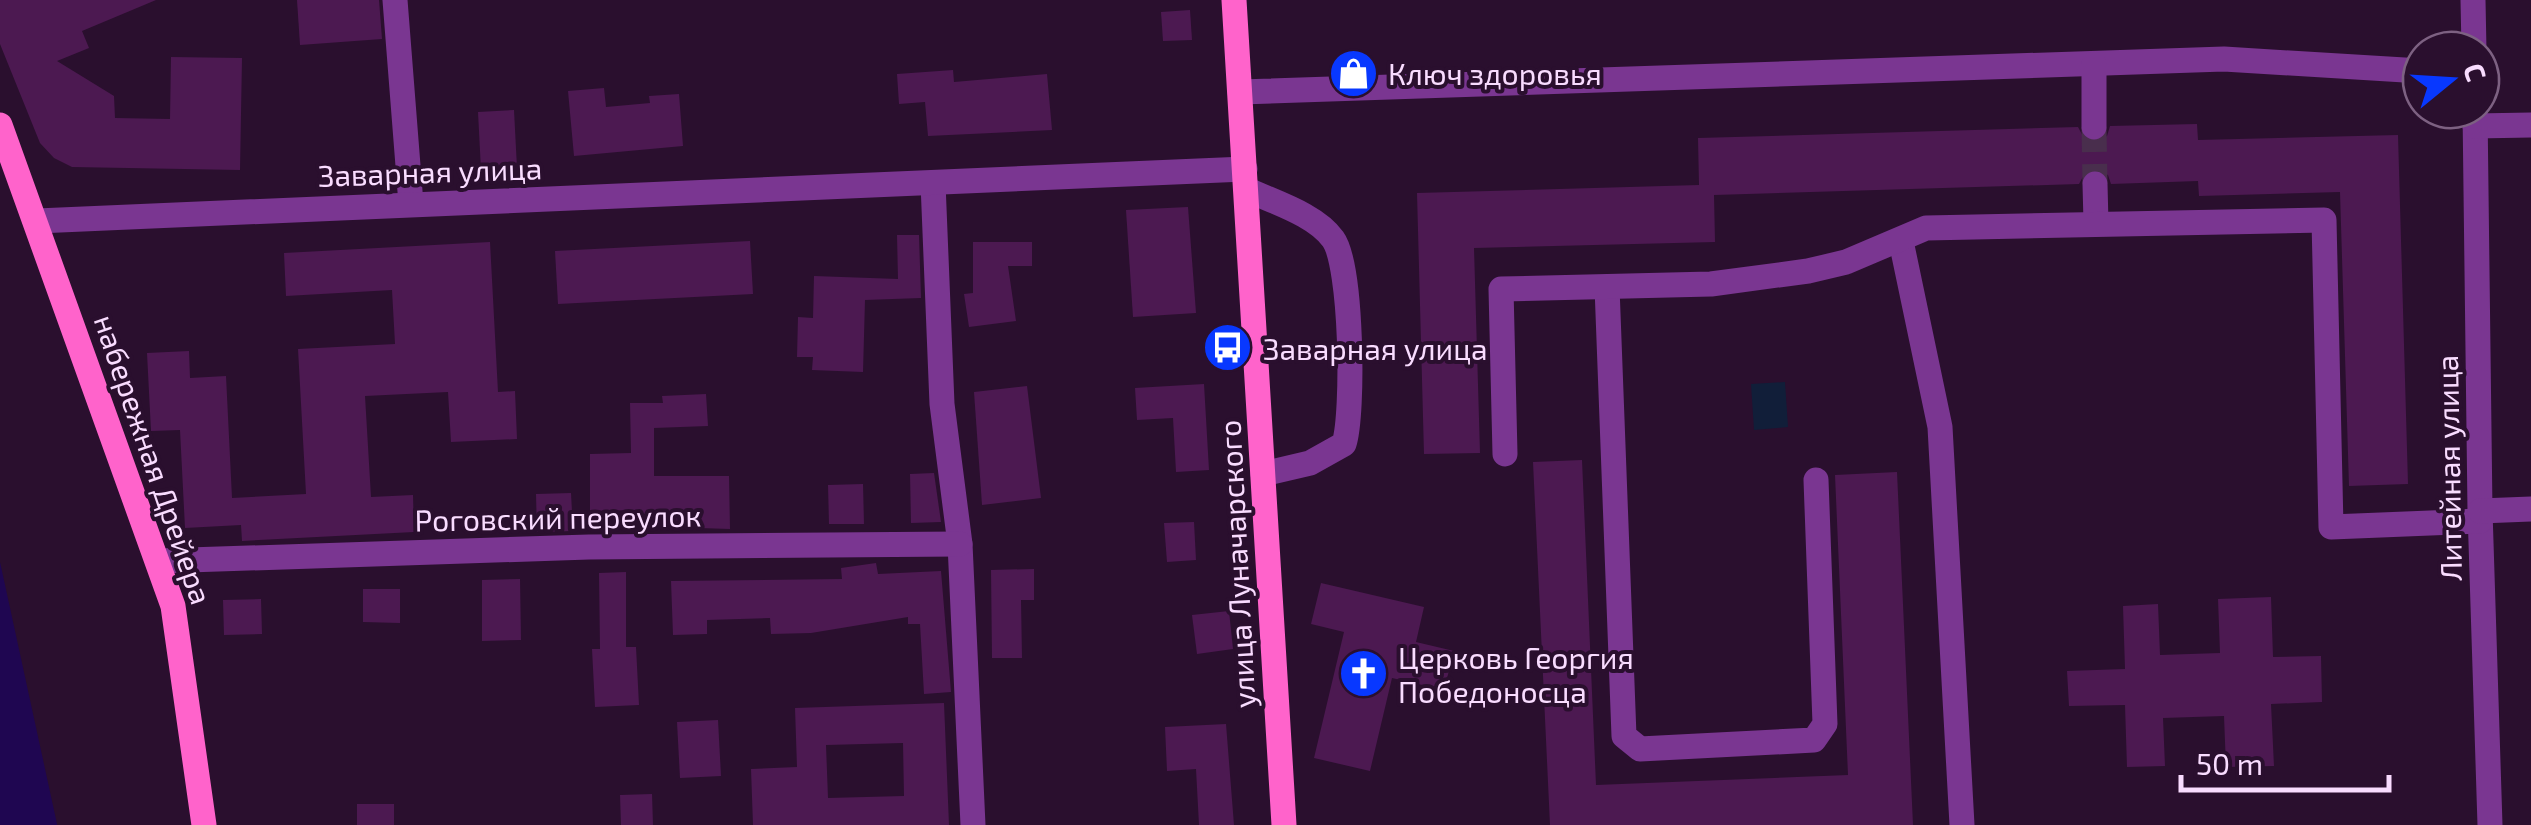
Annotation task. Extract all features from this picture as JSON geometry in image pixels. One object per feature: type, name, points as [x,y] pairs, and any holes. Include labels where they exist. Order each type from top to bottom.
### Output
[{"type":"main road","name":"улица Луначарского","points":[[1234,0],[1284,825]]},
{"type":"main road","name":"набережная Дрейера","points":[[0,125],[158,561],[183,655],[204,825]]},
{"type":"street","points":[[395,0],[412,204]]},
{"type":"street","points":[[2473,0],[2474,30]]},
{"type":"street","points":[[1240,92],[2224,60],[2401,70]]},
{"type":"street","points":[[2094,64],[2094,127]]},
{"type":"street","points":[[2501,121],[2531,125]]},
{"type":"street","name":"Литейная улица","points":[[2475,130],[2480,516],[2490,825]]},
{"type":"street","points":[[1246,179],[1334,240],[1345,288],[1352,420],[1344,444],[1310,463],[1263,474]]},
{"type":"street","name":"Заварная улица","points":[[37,221],[933,183],[1246,179]]},
{"type":"street","points":[[933,183],[942,404],[960,544],[973,825]]},
{"type":"street","points":[[2095,184],[2096,222]]},
{"type":"street","points":[[1506,454],[1501,289],[1711,284],[1808,271],[1902,241],[1926,228],[2324,220],[2332,527],[2480,516],[2531,508]]},
{"type":"street","points":[[1902,241],[1940,427],[1962,825]]},
{"type":"street","points":[[1606,287],[1624,736],[1640,750],[1814,740],[1824,724],[1816,480]]},
{"type":"street","name":"Роговский переулок","points":[[158,561],[589,547],[960,544]]},
{"type":"shaded area","points":[[1785,382],[1788,427],[1754,430],[1751,384]]},
{"type":"shaded area","points":[[0,562],[57,824],[57,825],[0,825]]},
{"type":"building","points":[[0,0],[156,0],[82,31],[89,48],[57,61],[114,96],[115,118],[170,119],[171,57],[242,58],[240,170],[72,167],[54,158],[40,143],[0,44]]},
{"type":"building","points":[[297,0],[379,0],[382,39],[300,45]]},
{"type":"building","points":[[1190,10],[1192,40],[1163,41],[1161,12]]},
{"type":"building","points":[[953,70],[954,82],[1047,74],[1052,130],[928,136],[925,102],[899,104],[897,74]]},
{"type":"building","points":[[604,88],[606,107],[650,103],[649,96],[679,94],[683,146],[574,156],[568,91]]},
{"type":"building","points":[[514,110],[517,168],[481,170],[478,112]]},
{"type":"building","points":[[2197,124],[2198,140],[2398,135],[2408,484],[2349,486],[2340,192],[2199,196],[2198,181],[2111,184],[2108,175],[2096,168],[2086,171],[2079,184],[1714,195],[1715,242],[1474,248],[1480,453],[1424,454],[1417,193],[1699,185],[1698,138],[2078,127],[2085,140],[2095,143],[2107,136],[2110,126]]},
{"type":"building","points":[[1188,207],[1196,313],[1133,317],[1126,210]]},
{"type":"building","points":[[897,235],[919,235],[921,298],[865,300],[863,372],[812,370],[813,357],[797,357],[798,317],[813,318],[814,276],[898,279]]},
{"type":"building","points":[[750,241],[753,294],[558,304],[555,251]]},
{"type":"building","points":[[490,242],[498,392],[515,391],[517,439],[451,442],[448,392],[365,396],[371,497],[413,495],[414,532],[242,541],[241,525],[185,528],[180,430],[151,431],[147,353],[189,351],[190,378],[226,376],[232,498],[306,494],[298,349],[395,344],[392,290],[286,296],[284,253]]},
{"type":"building","points":[[973,242],[1032,242],[1032,266],[1008,266],[1016,321],[969,327],[964,294],[973,293]]},
{"type":"building","points":[[1204,384],[1209,470],[1176,472],[1173,418],[1137,420],[1135,388]]},
{"type":"building","points":[[1027,386],[1041,498],[982,505],[974,392]]},
{"type":"building","points":[[706,394],[708,426],[654,428],[654,476],[729,476],[730,529],[639,526],[638,510],[590,511],[590,454],[631,453],[630,403],[663,403],[662,396]]},
{"type":"building","points":[[1582,460],[1596,785],[1848,775],[1835,475],[1897,472],[1913,825],[1550,825],[1533,462]]},
{"type":"building","points":[[934,473],[941,522],[911,523],[910,474]]},
{"type":"building","points":[[863,484],[864,524],[829,524],[828,485]]},
{"type":"building","points":[[571,493],[573,531],[537,532],[536,494]]},
{"type":"building","points":[[1194,522],[1196,560],[1167,562],[1164,523]]},
{"type":"building","points":[[876,563],[878,574],[941,571],[951,692],[924,694],[920,624],[908,624],[908,617],[811,633],[771,634],[770,618],[707,620],[707,634],[673,635],[671,581],[842,579],[841,568]]},
{"type":"building","points":[[1034,569],[1034,600],[1021,600],[1022,658],[992,658],[991,570]]},
{"type":"building","points":[[626,572],[626,647],[636,647],[639,705],[595,707],[592,649],[600,649],[599,573]]},
{"type":"building","points":[[520,579],[521,640],[482,641],[482,580]]},
{"type":"building","points":[[1321,583],[1424,607],[1416,642],[1454,651],[1444,690],[1392,678],[1370,771],[1314,758],[1344,632],[1311,624]]},
{"type":"building","points":[[363,589],[400,589],[400,623],[363,622]]},
{"type":"building","points":[[2271,597],[2273,657],[2321,656],[2322,702],[2271,704],[2274,766],[2226,767],[2224,716],[2163,718],[2165,766],[2127,767],[2125,705],[2069,706],[2067,671],[2125,669],[2123,606],[2158,604],[2160,655],[2220,653],[2218,599]]},
{"type":"building","points":[[261,599],[262,634],[224,635],[223,600]]},
{"type":"building","points":[[1229,611],[1233,649],[1197,654],[1192,615]]},
{"type":"building","points":[[944,703],[949,825],[753,825],[751,769],[797,767],[795,708]],"holes":[[[903,743],[904,796],[828,798],[826,745]]]},
{"type":"building","points":[[718,720],[721,776],[680,778],[677,722]]},
{"type":"building","points":[[1226,724],[1234,825],[1199,825],[1196,769],[1167,771],[1165,727]]},
{"type":"building","points":[[652,794],[653,825],[621,825],[620,795]]},
{"type":"building","points":[[357,804],[394,804],[394,825],[357,825]]},
{"type":"tunnel","points":[[2094,127],[2095,184]]},
{"type":"place","name":"Ключ здоровья","points":[[1353,73]]},
{"type":"place","name":"Заварная улица","points":[[1228,348]]},
{"type":"place","name":"Церковь Георгия Победоносца","points":[[1363,674]]}]
